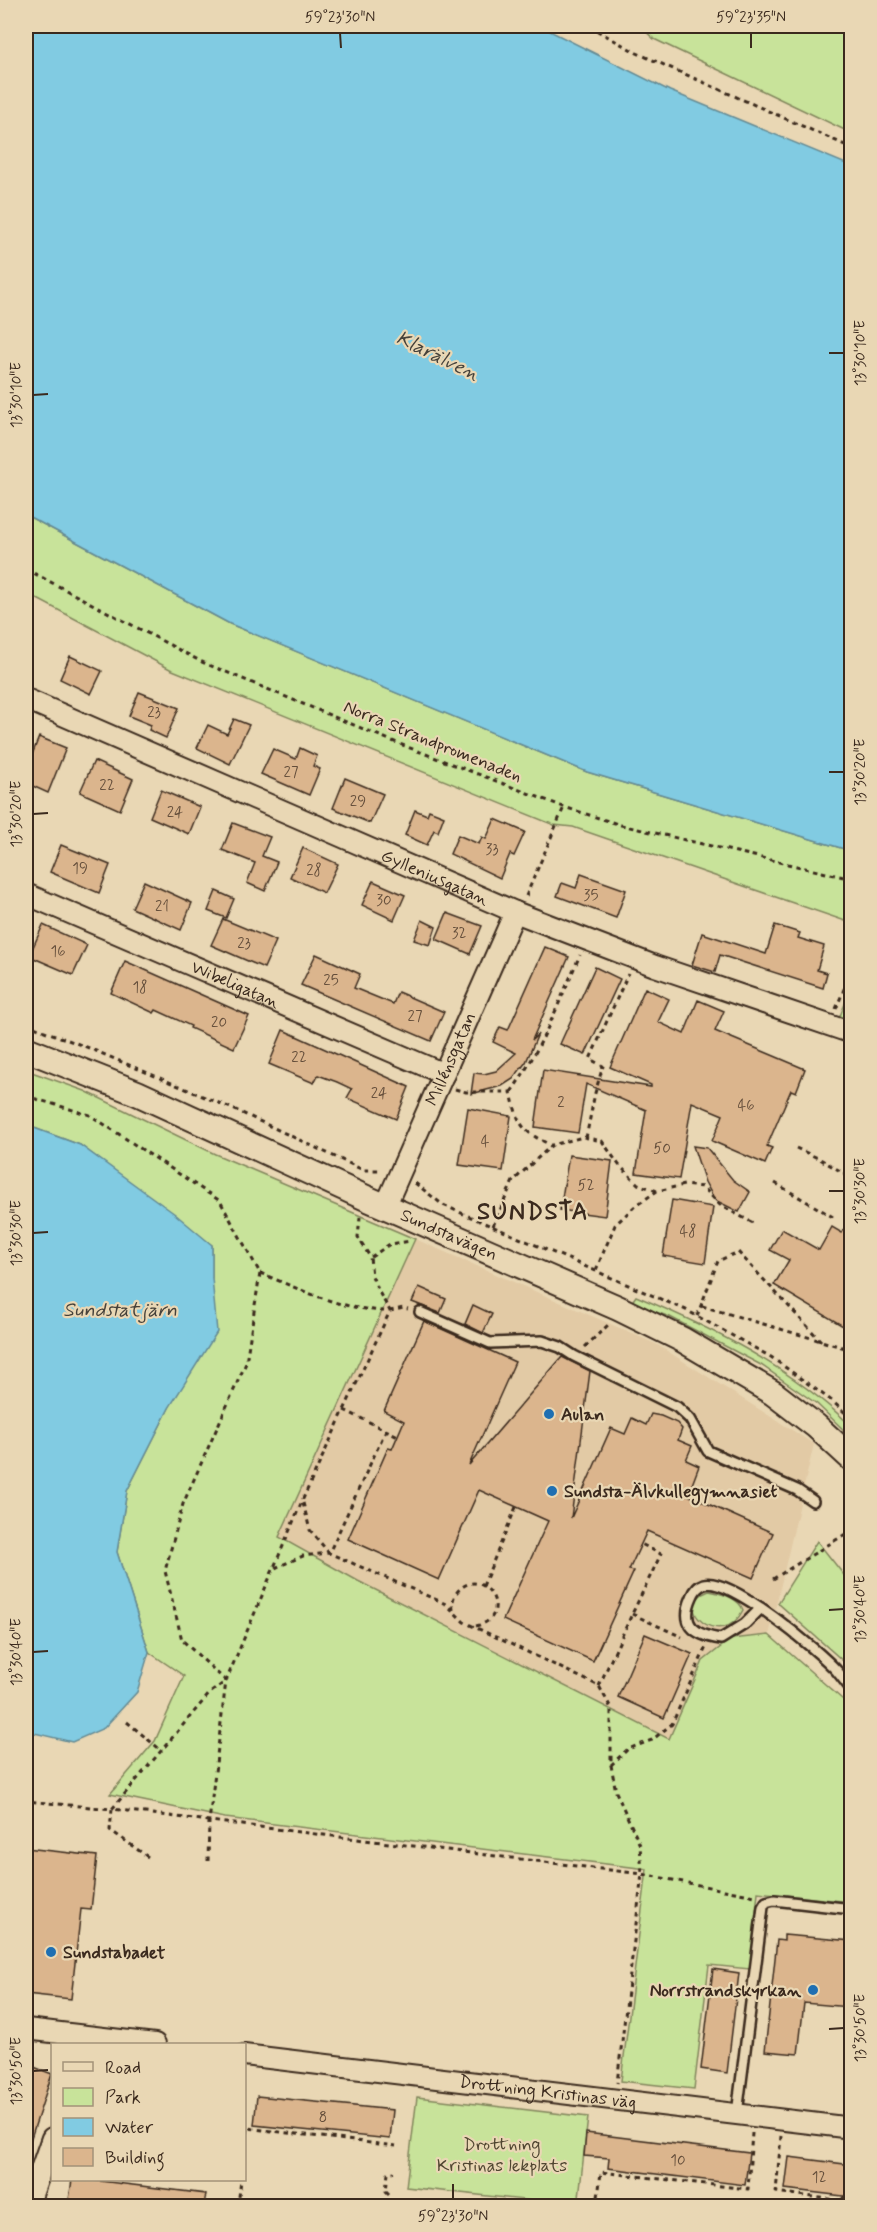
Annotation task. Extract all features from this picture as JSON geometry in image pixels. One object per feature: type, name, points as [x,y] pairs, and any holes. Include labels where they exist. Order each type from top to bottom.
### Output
[{"type":"street","name":"Gylleniusgatan","points":[[26,699],[515,912],[635,958],[829,1027],[852,1033]]},
{"type":"street","name":"Wibeligatan","points":[[26,894],[441,1079]]},
{"type":"street","name":"Millénsgatan","points":[[375,1202],[399,1174],[515,912]]},
{"type":"street","name":"Sundstavägen","points":[[26,1049],[137,1093],[375,1202],[618,1308],[683,1340],[773,1393],[816,1426],[852,1459]]},
{"type":"street","points":[[26,2029],[82,2040],[137,2043]]},
{"type":"street","name":"Drottning Kristinas väg","points":[[246,2055],[852,2128]]},
{"type":"street","points":[[28,2206],[51,2141]]},
{"type":"lane","points":[[420,1312],[490,1343],[542,1341],[560,1347],[677,1407],[690,1419],[708,1451],[797,1490],[813,1501]]},
{"type":"lane","points":[[761,1608],[732,1634],[721,1639],[710,1637],[689,1625],[686,1618],[687,1609],[695,1590],[703,1584],[714,1583],[737,1592],[761,1608],[792,1631],[836,1670],[852,1690]]},
{"type":"lane","points":[[746,2115],[761,1913],[766,1902],[774,1900],[852,1909]]},
{"type":"path","points":[[589,26],[637,53],[852,148]]},
{"type":"path","name":"Norra Strandpromenaden","points":[[26,569],[202,662],[397,743],[564,807],[621,825],[852,879]]},
{"type":"path","points":[[515,912],[522,903],[564,807]]},
{"type":"path","points":[[552,1145],[528,1134],[516,1116],[511,1092],[524,1075],[544,1036],[587,940]]},
{"type":"path","points":[[586,1138],[603,1066],[590,1059],[635,958]]},
{"type":"path","points":[[829,1027],[852,969]]},
{"type":"path","points":[[26,1024],[240,1112],[363,1170],[383,1170],[399,1174],[442,1205],[596,1270],[697,1316],[771,1357],[832,1401],[852,1419]]},
{"type":"path","points":[[441,1079],[466,1092],[511,1092]]},
{"type":"path","points":[[26,1096],[90,1115],[220,1201],[260,1273],[246,1362],[183,1503],[165,1571],[182,1640],[226,1681]]},
{"type":"path","points":[[493,1226],[513,1181],[552,1145],[586,1138],[602,1141],[619,1165],[638,1184],[657,1191]]},
{"type":"path","points":[[796,1148],[852,1178]]},
{"type":"path","points":[[775,1183],[833,1217]]},
{"type":"path","points":[[596,1270],[615,1225],[634,1207],[657,1191],[684,1185],[703,1186],[720,1205],[753,1223]]},
{"type":"path","points":[[375,1202],[360,1218],[358,1237],[370,1257],[372,1276],[390,1311]]},
{"type":"path","points":[[697,1316],[718,1261],[738,1252],[821,1341]]},
{"type":"path","points":[[260,1273],[330,1301],[366,1311],[390,1311],[404,1308],[420,1312]]},
{"type":"path","points":[[702,1306],[852,1350]]},
{"type":"path","points":[[208,1861],[209,1822],[226,1681],[302,1501],[390,1311]]},
{"type":"path","points":[[344,1410],[398,1436]]},
{"type":"path","points":[[329,1552],[386,1430]]},
{"type":"path","points":[[302,1501],[310,1530],[329,1552],[446,1605],[459,1618],[473,1626],[599,1686],[611,1708],[611,1765],[615,1792],[640,1845],[642,1874],[616,2100]]},
{"type":"path","points":[[483,1586],[516,1507]]},
{"type":"path","points":[[774,1579],[852,1530]]},
{"type":"path","points":[[599,1686],[661,1554],[641,1544]]},
{"type":"path","points":[[275,1568],[303,1557],[329,1552]]},
{"type":"path","points":[[453,1612],[452,1601],[459,1589],[471,1583],[483,1586],[494,1598],[494,1612],[484,1623],[473,1626]]},
{"type":"path","points":[[632,1614],[688,1639]]},
{"type":"path","points":[[611,1765],[628,1749],[652,1740],[672,1724],[710,1637]]},
{"type":"path","points":[[697,1643],[706,1647]]},
{"type":"path","points":[[148,1857],[110,1830],[112,1809],[210,1693],[226,1681]]},
{"type":"path","points":[[127,1722],[162,1751]]},
{"type":"path","points":[[26,1801],[112,1809],[642,1874],[763,1898],[766,1902]]},
{"type":"path","points":[[597,2206],[601,2172],[748,2189],[746,2115]]},
{"type":"path","points":[[782,2120],[776,2192],[849,2202]]},
{"type":"path","points":[[246,2136],[247,2128],[396,2146]]},
{"type":"path","points":[[389,2194],[386,2192],[388,2173],[394,2172]]},
{"type":"path","points":[[239,2197],[241,2181]]},
{"type":"shaded area","name":"Sundsta-Älvkullegymnasiet","points":[[415,1239],[656,1344],[814,1444],[769,1635],[731,1639],[703,1661],[670,1739],[358,1581],[278,1537]]},
{"type":"green space","points":[[640,26],[851,26],[851,133],[654,39]]},
{"type":"green space","points":[[26,515],[230,624],[587,772],[851,851],[851,923],[573,827],[554,825],[170,669],[26,593]]},
{"type":"green space","points":[[851,989],[851,1020],[840,1016]]},
{"type":"green space","points":[[26,1070],[85,1091],[215,1154],[415,1239],[279,1537],[358,1581],[669,1739],[703,1661],[731,1639],[769,1635],[850,1706],[851,1902],[758,1892],[750,1969],[709,1965],[694,2089],[621,2081],[647,1869],[225,1818],[110,1794],[155,1741],[184,1676],[149,1652],[117,1552],[127,1491],[169,1408],[212,1278],[212,1245],[80,1145],[26,1125]]},
{"type":"green space","points":[[636,1296],[722,1336],[803,1385],[851,1426],[851,1437],[817,1404],[761,1365],[670,1317],[631,1303]]},
{"type":"green space","points":[[817,1541],[851,1584],[851,1668],[778,1603]]},
{"type":"green space","points":[[709,1591],[738,1602],[743,1610],[734,1622],[723,1627],[712,1627],[696,1615],[694,1606],[698,1598]]},
{"type":"green space","name":"Drottning Kristinas lekplats","points":[[417,2097],[588,2117],[578,2206],[406,2187]]},
{"type":"water","name":"Klarälven","points":[[26,26],[540,26],[670,91],[851,166],[851,851],[587,772],[230,624],[26,515]]},
{"type":"water","name":"Sundstatjärn","points":[[26,1125],[80,1145],[175,1214],[212,1245],[212,1278],[217,1332],[169,1408],[127,1491],[117,1552],[149,1652],[137,1692],[104,1728],[72,1742],[26,1731]]},
{"type":"building","points":[[70,656],[102,671],[91,694],[60,679]]},
{"type":"building","points":[[139,692],[179,708],[166,738],[149,730],[151,725],[129,716]]},
{"type":"building","points":[[234,719],[249,725],[230,764],[197,748],[208,725],[227,734]]},
{"type":"building","points":[[39,737],[66,748],[48,793],[26,783],[26,770]]},
{"type":"building","points":[[300,748],[317,756],[313,766],[320,769],[309,795],[261,774],[273,749],[296,759]]},
{"type":"building","points":[[94,761],[133,779],[120,810],[80,792]]},
{"type":"building","points":[[345,778],[383,794],[370,823],[333,808]]},
{"type":"building","points":[[161,790],[200,807],[189,834],[150,817]]},
{"type":"building","points":[[415,810],[427,815],[429,810],[444,816],[438,832],[434,830],[427,845],[405,835]]},
{"type":"building","points":[[495,819],[525,832],[514,856],[510,854],[500,878],[450,854],[458,835],[479,844],[482,837],[486,839]]},
{"type":"building","points":[[233,823],[270,837],[262,856],[277,862],[265,891],[247,883],[255,863],[222,850]]},
{"type":"building","points":[[61,845],[110,865],[99,893],[50,872]]},
{"type":"building","points":[[303,848],[338,864],[324,893],[290,877]]},
{"type":"building","points":[[581,874],[626,890],[616,918],[557,896],[562,883],[576,888]]},
{"type":"building","points":[[144,881],[192,903],[181,930],[132,908]]},
{"type":"building","points":[[373,881],[405,895],[394,920],[362,905]]},
{"type":"building","points":[[216,891],[234,899],[226,918],[208,911]]},
{"type":"building","points":[[447,913],[482,926],[470,954],[436,939]]},
{"type":"building","points":[[223,919],[276,941],[264,968],[211,945]]},
{"type":"building","points":[[422,920],[436,927],[430,945],[414,940]]},
{"type":"building","points":[[43,925],[87,945],[73,975],[29,956]]},
{"type":"building","points":[[775,925],[800,933],[798,938],[824,946],[817,970],[827,973],[823,988],[720,955],[715,972],[692,965],[702,933],[766,954]]},
{"type":"building","points":[[545,947],[569,957],[532,1040],[538,1034],[526,1062],[513,1079],[502,1086],[471,1094],[474,1073],[484,1074],[496,1071],[516,1053],[493,1042],[500,1027],[508,1030]]},
{"type":"building","points":[[316,954],[360,974],[354,988],[393,1004],[398,992],[444,1012],[431,1041],[301,985]]},
{"type":"building","points":[[125,961],[249,1016],[234,1048],[156,1010],[154,1013],[111,993]]},
{"type":"building","points":[[595,967],[620,979],[585,1055],[560,1044]]},
{"type":"building","points":[[645,988],[669,999],[658,1022],[684,1034],[698,1000],[724,1011],[715,1031],[805,1069],[796,1092],[791,1090],[767,1146],[772,1148],[765,1164],[712,1141],[723,1115],[692,1102],[679,1179],[636,1173],[646,1110],[586,1084],[578,1133],[535,1127],[543,1070],[651,1087],[610,1067]]},
{"type":"building","points":[[283,1030],[409,1087],[396,1119],[347,1098],[352,1089],[337,1082],[318,1075],[314,1083],[269,1064]]},
{"type":"building","points":[[468,1108],[511,1116],[503,1171],[459,1165]]},
{"type":"building","points":[[693,1146],[707,1148],[733,1180],[750,1192],[739,1212],[715,1200],[705,1182]]},
{"type":"building","points":[[569,1155],[612,1161],[605,1216],[560,1210]]},
{"type":"building","points":[[672,1200],[713,1207],[705,1263],[663,1256]]},
{"type":"building","points":[[852,1213],[852,1310],[843,1326],[774,1285],[789,1260],[770,1250],[782,1229],[819,1250],[832,1227],[842,1233]]},
{"type":"building","points":[[419,1287],[446,1299],[440,1313],[412,1302]]},
{"type":"building","points":[[473,1305],[492,1314],[483,1333],[465,1324]]},
{"type":"building","name":"Sundsta-Älvkullegymnasiet","points":[[424,1321],[515,1362],[469,1465],[562,1357],[590,1371],[571,1518],[611,1428],[625,1434],[632,1418],[646,1425],[651,1414],[661,1416],[677,1423],[682,1429],[678,1440],[692,1446],[686,1460],[699,1466],[688,1495],[773,1533],[753,1578],[647,1531],[629,1570],[634,1571],[593,1661],[503,1620],[548,1521],[479,1490],[439,1580],[348,1539],[388,1448],[392,1449],[404,1421],[384,1411]]},
{"type":"building","points":[[645,1634],[692,1654],[664,1718],[618,1697]]},
{"type":"building","name":"Sundstabadet","points":[[26,1848],[97,1856],[91,1910],[81,1909],[71,1999],[26,1994]]},
{"type":"building","name":"Norrstrandskyrkan","points":[[784,1935],[852,1941],[852,1983],[849,2007],[804,2003],[798,2054],[765,2051],[777,1940],[784,1941]]},
{"type":"building","points":[[713,1969],[739,1973],[727,2073],[701,2069]]},
{"type":"building","points":[[26,2064],[51,2074],[51,2077],[28,2147],[26,2147]]},
{"type":"building","points":[[257,2096],[393,2110],[390,2139],[254,2125]]},
{"type":"building","points":[[586,2133],[749,2153],[745,2185],[608,2168],[609,2158],[584,2156]]},
{"type":"building","points":[[789,2157],[852,2165],[852,2195],[785,2189]]},
{"type":"building","points":[[72,2181],[100,2181],[206,2194],[204,2206],[68,2206]]},
{"type":"place","name":"Aulan","points":[[549,1414]]},
{"type":"place","name":"Sundsta-Älvkullegymnasiet","points":[[552,1491]]},
{"type":"place","name":"Sundstabadet","points":[[51,1952]]},
{"type":"place","name":"Norrstrandskyrkan","points":[[813,1990]]},
{"type":"district","name":"SUNDSTA","points":[[533,1211]]}]
